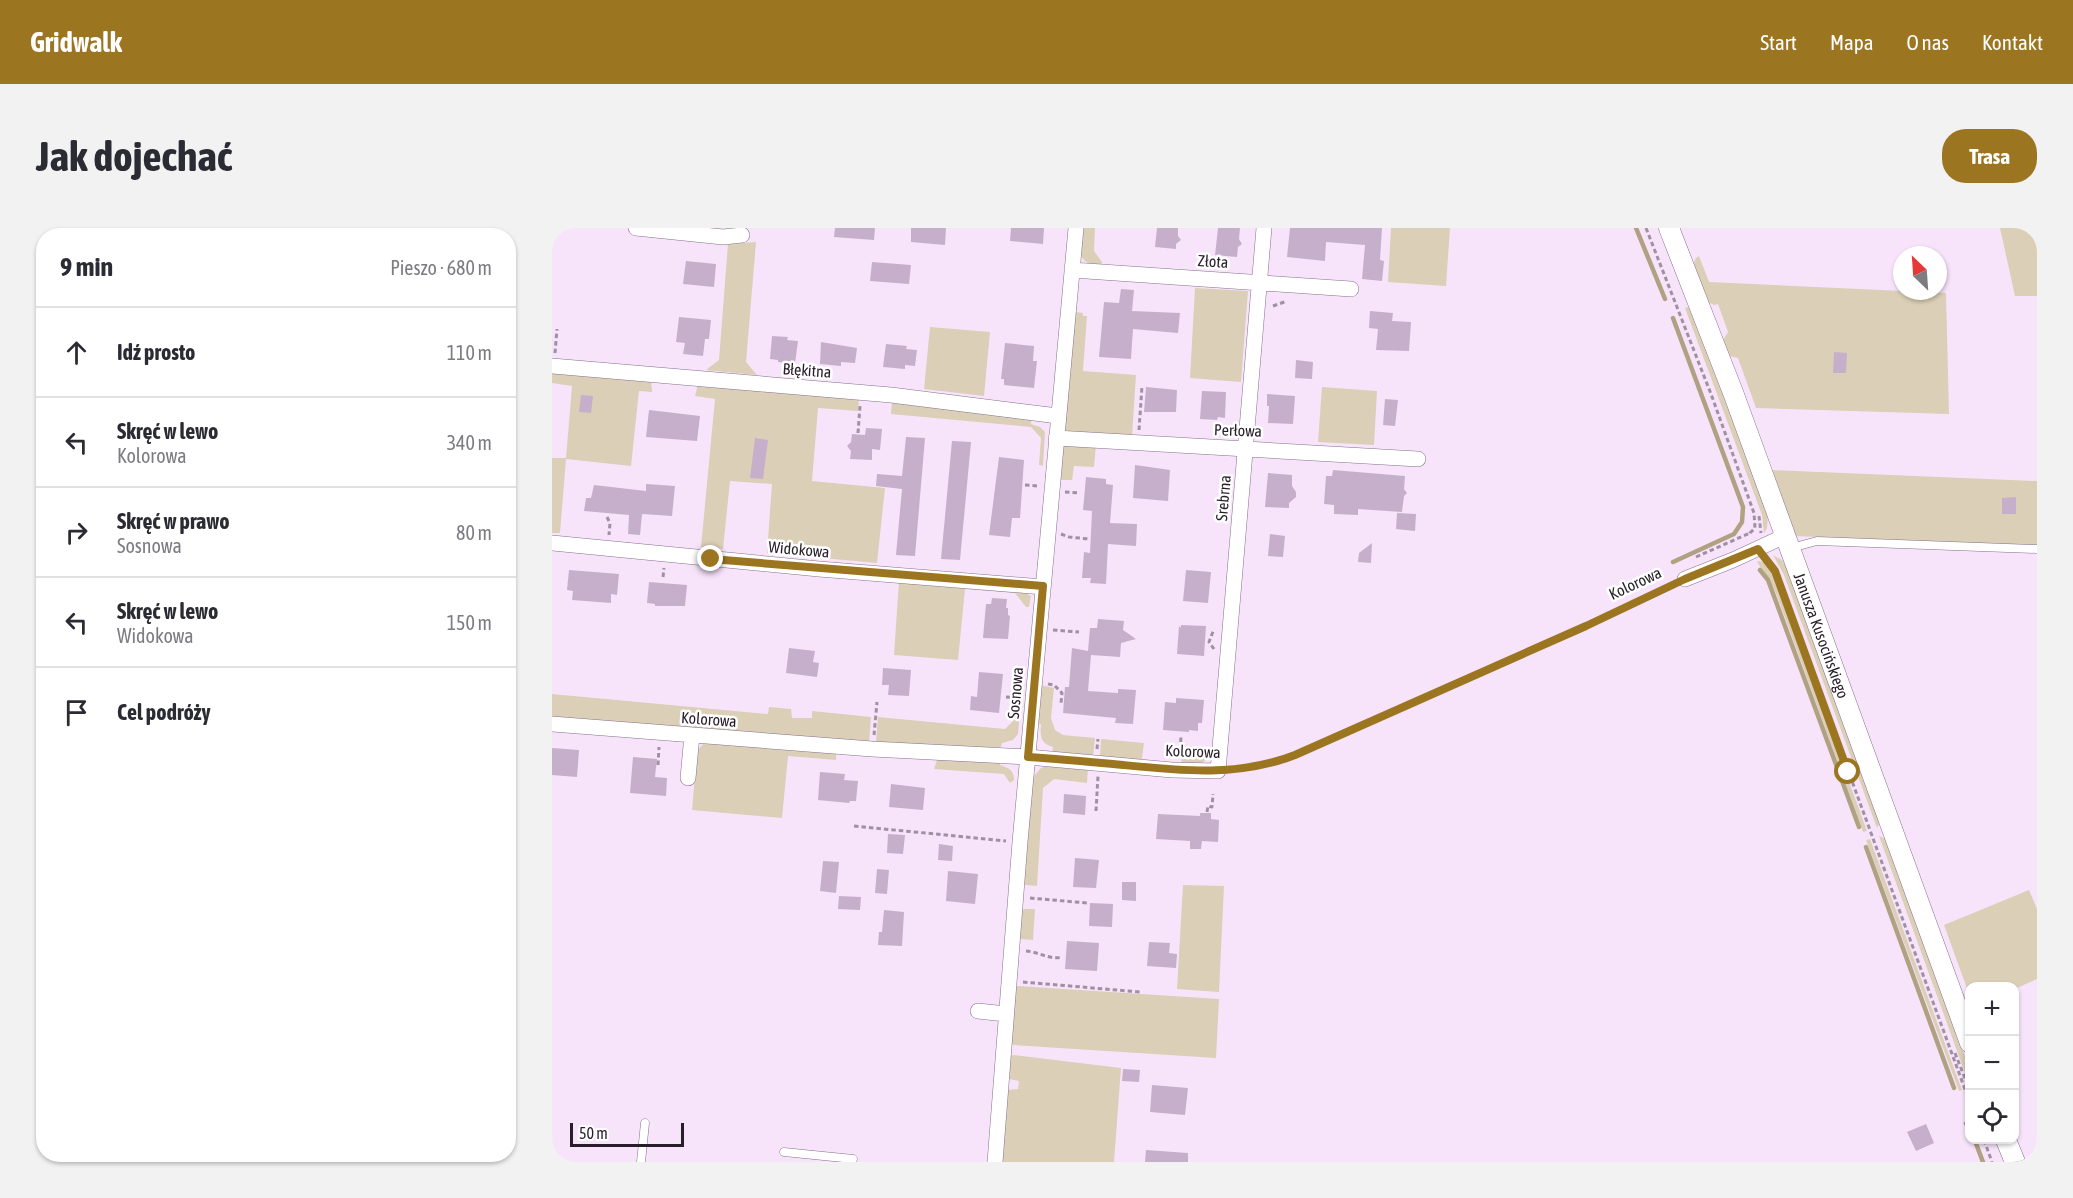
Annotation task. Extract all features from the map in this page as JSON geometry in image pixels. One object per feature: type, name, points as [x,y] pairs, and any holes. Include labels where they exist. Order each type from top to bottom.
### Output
[{"type":"street","points":[[636,228],[723,237],[742,236]]},
{"type":"street","name":"Sosnowa","points":[[994,1162],[1047,532],[1076,228]]},
{"type":"street","name":"Srebrna","points":[[1218,771],[1264,228]]},
{"type":"street","name":"Janusza Kusocińskiego","points":[[1669,228],[1711,334],[1967,1036]]},
{"type":"street","name":"Złota","points":[[1072,270],[1351,289]]},
{"type":"street","name":"Błękitna","points":[[553,366],[861,392],[1058,416]]},
{"type":"street","name":"Perłowa","points":[[1056,438],[1418,459]]},
{"type":"street","name":"Widokowa","points":[[552,543],[819,569],[1043,586]]},
{"type":"street","name":"Kolorowa","points":[[1685,579],[1758,549],[1787,543]]},
{"type":"street","name":"Kolorowa","points":[[552,724],[872,749],[1028,757],[1179,770],[1218,771]]},
{"type":"street","points":[[688,778],[692,735]]},
{"type":"street","points":[[978,1011],[1006,1014]]},
{"type":"street","points":[[2008,1144],[2015,1162]]},
{"type":"lane","points":[[1787,543],[1817,541],[2037,549]]},
{"type":"lane","points":[[641,1162],[645,1123]]},
{"type":"lane","points":[[784,1152],[819,1159],[853,1159]]},
{"type":"path","points":[[1646,228],[1754,513],[1755,528],[1750,533],[1687,561]]},
{"type":"path","points":[[553,366],[557,328]]},
{"type":"path","points":[[1138,441],[1142,386]]},
{"type":"path","points":[[858,433],[861,392]]},
{"type":"path","points":[[1047,532],[1089,538]]},
{"type":"path","points":[[1750,533],[1758,549],[1775,571],[1965,1090]]},
{"type":"path","name":"Kolorowa","points":[[1218,771],[1253,768],[1295,755],[1586,626],[1685,579]]},
{"type":"path","points":[[1039,629],[1079,632]]},
{"type":"path","points":[[1034,683],[1054,685],[1062,693],[1061,703]]},
{"type":"path","points":[[872,749],[877,702]]},
{"type":"path","points":[[1179,770],[1182,735]]},
{"type":"path","points":[[1096,811],[1099,762]]},
{"type":"path","points":[[1207,812],[1208,806],[1212,807],[1213,794]]},
{"type":"path","points":[[854,826],[1020,842]]},
{"type":"path","points":[[1016,897],[1087,903]]},
{"type":"path","points":[[1012,950],[1038,952],[1053,959],[1062,957]]},
{"type":"path","points":[[1010,981],[1140,992]]},
{"type":"path","points":[[1985,1144],[1992,1162]]},
{"type":"shaded area","points":[[1082,228],[1095,228],[1094,251],[1102,262],[1101,267],[1086,262],[1081,254]]},
{"type":"shaded area","points":[[1391,228],[1450,228],[1446,286],[1388,282]]},
{"type":"shaded area","points":[[2000,228],[2037,228],[2037,296],[2015,296]]},
{"type":"shaded area","points":[[756,242],[746,362],[757,375],[706,370],[719,360],[728,244]]},
{"type":"shaded area","points":[[1699,256],[1709,282],[1893,291],[1893,300],[1946,300],[1949,414],[1756,408],[1738,358],[1729,356],[1723,340],[1728,332],[1718,304],[1708,302],[1693,265]]},
{"type":"shaded area","points":[[1195,288],[1248,291],[1241,382],[1190,378]]},
{"type":"shaded area","points":[[1685,308],[1692,309],[1768,515],[1767,528],[1764,533],[1762,515]]},
{"type":"shaded area","points":[[1075,312],[1087,316],[1083,371],[1136,375],[1132,437],[1064,432]]},
{"type":"shaded area","points":[[930,327],[990,332],[984,396],[924,389]]},
{"type":"shaded area","points":[[552,371],[651,380],[652,392],[639,391],[631,466],[566,459],[560,533],[552,533],[552,458],[566,458],[572,386],[552,383]]},
{"type":"shaded area","points":[[698,384],[859,398],[858,411],[818,408],[812,481],[885,488],[877,563],[767,553],[772,484],[730,481],[723,549],[701,547],[715,399],[695,396]]},
{"type":"shaded area","points":[[1322,387],[1377,391],[1374,445],[1318,442]]},
{"type":"shaded area","points":[[892,401],[1031,419],[1031,424],[1040,427],[1045,432],[1043,466],[1039,465],[1041,438],[1031,427],[891,414]]},
{"type":"shaded area","points":[[1096,445],[1094,467],[1074,466],[1072,480],[1061,480],[1059,477],[1062,446]]},
{"type":"shaded area","points":[[1770,470],[2037,481],[2037,546],[1794,536]]},
{"type":"shaded area","points":[[1773,555],[1782,560],[1787,568],[1880,822],[1877,828],[1784,575]]},
{"type":"shaded area","points":[[1757,562],[1765,563],[1773,573],[1867,831],[1863,832],[1777,596],[1770,580]]},
{"type":"shaded area","points":[[899,581],[1026,593],[1031,596],[1029,607],[1026,607],[1015,593],[965,589],[958,660],[894,655]]},
{"type":"shaded area","points":[[1040,685],[1054,688],[1051,718],[1055,730],[1063,735],[1095,738],[1093,756],[1052,752],[1053,747],[1043,741],[1041,724],[1037,723]]},
{"type":"shaded area","points":[[552,694],[768,714],[769,707],[791,709],[792,718],[812,718],[812,711],[871,717],[869,743],[552,718]]},
{"type":"shaded area","points":[[1018,700],[1021,700],[1018,734],[1013,740],[1002,743],[1001,747],[977,748],[876,742],[878,717],[1005,729],[1016,718]]},
{"type":"shaded area","points":[[1101,739],[1144,743],[1142,758],[1139,761],[1100,757]]},
{"type":"shaded area","points":[[704,743],[836,753],[836,760],[788,756],[782,818],[692,810],[697,751]]},
{"type":"shaded area","points":[[1183,746],[1212,748],[1211,756],[1198,766],[1181,765]]},
{"type":"shaded area","points":[[938,757],[1000,761],[1000,765],[1012,772],[1014,780],[1010,783],[1004,774],[934,769]]},
{"type":"shaded area","points":[[1048,765],[1088,768],[1087,783],[1054,779],[1043,788],[1037,886],[1026,885],[1023,883],[1033,777],[1041,768]]},
{"type":"shaded area","points":[[1879,836],[1886,839],[1965,1057],[1965,1073]]},
{"type":"shaded area","points":[[1870,839],[1962,1090],[1959,1091],[1866,840]]},
{"type":"shaded area","points":[[1183,885],[1224,886],[1219,992],[1177,989]]},
{"type":"shaded area","points":[[2029,890],[2037,909],[2037,979],[2019,987],[2019,982],[1965,983],[1944,925]]},
{"type":"shaded area","points":[[1035,909],[1033,940],[1019,937],[1021,911]]},
{"type":"shaded area","points":[[1018,986],[1219,999],[1216,1058],[1013,1045],[1011,1043],[1015,988]]},
{"type":"shaded area","points":[[1013,1055],[1121,1068],[1114,1162],[1001,1162],[1007,1090],[1018,1089],[1019,1081],[1009,1079],[1008,1076],[1009,1057]]},
{"type":"building","points":[[835,228],[875,228],[874,240],[834,237]]},
{"type":"building","points":[[911,228],[946,228],[945,245],[911,242]]},
{"type":"building","points":[[1011,228],[1044,228],[1043,244],[1010,241]]},
{"type":"building","points":[[1157,228],[1178,228],[1178,236],[1181,240],[1176,244],[1176,249],[1155,247]]},
{"type":"building","points":[[1218,228],[1240,228],[1239,239],[1242,244],[1238,247],[1237,257],[1215,255]]},
{"type":"building","points":[[1290,228],[1382,228],[1380,260],[1384,261],[1382,281],[1362,279],[1365,245],[1326,242],[1325,261],[1287,257]]},
{"type":"building","points":[[686,261],[716,264],[714,287],[683,284]]},
{"type":"building","points":[[872,262],[911,265],[909,284],[870,281]]},
{"type":"building","points":[[1121,289],[1134,290],[1132,311],[1180,313],[1178,333],[1133,329],[1131,359],[1099,357],[1104,302],[1119,303]]},
{"type":"building","points":[[1370,311],[1393,313],[1392,321],[1411,322],[1409,351],[1376,350],[1378,329],[1369,328]]},
{"type":"building","points":[[679,317],[711,320],[709,339],[705,339],[703,356],[683,354],[685,343],[676,342]]},
{"type":"building","points":[[772,336],[788,337],[787,340],[798,341],[795,364],[770,359]]},
{"type":"building","points":[[821,342],[857,348],[855,363],[841,362],[841,366],[820,364]]},
{"type":"building","points":[[1005,343],[1034,346],[1033,361],[1037,361],[1034,388],[1004,385],[1004,379],[1001,379]]},
{"type":"building","points":[[886,344],[907,346],[906,349],[917,350],[915,366],[905,365],[905,369],[883,367]]},
{"type":"building","points":[[1834,352],[1847,353],[1846,373],[1833,373]]},
{"type":"building","points":[[1296,360],[1313,362],[1312,379],[1295,378]]},
{"type":"building","points":[[1146,387],[1177,390],[1176,412],[1144,412]]},
{"type":"building","points":[[1202,391],[1226,392],[1225,418],[1200,419]]},
{"type":"building","points":[[1267,394],[1295,396],[1293,424],[1268,423]]},
{"type":"building","points":[[581,395],[593,396],[591,413],[579,412]]},
{"type":"building","points":[[1385,399],[1398,400],[1395,426],[1383,425]]},
{"type":"building","points":[[649,410],[700,416],[697,441],[646,437]]},
{"type":"building","points":[[866,428],[882,429],[880,450],[872,449],[872,460],[850,459],[851,451],[847,446],[851,442],[852,434],[865,435]]},
{"type":"building","points":[[906,437],[925,438],[915,556],[896,555],[902,489],[876,486],[877,474],[902,476]]},
{"type":"building","points":[[755,438],[768,440],[763,479],[750,478]]},
{"type":"building","points":[[952,441],[971,442],[960,560],[941,559]]},
{"type":"building","points":[[999,457],[1024,460],[1020,518],[1012,518],[1010,537],[989,535]]},
{"type":"building","points":[[1135,465],[1170,470],[1168,501],[1133,498]]},
{"type":"building","points":[[1333,470],[1405,476],[1404,489],[1407,493],[1404,496],[1402,512],[1358,509],[1358,515],[1334,514],[1334,505],[1324,504],[1326,476],[1332,476]]},
{"type":"building","points":[[1268,473],[1292,475],[1292,486],[1296,497],[1289,503],[1289,508],[1265,507]]},
{"type":"building","points":[[1086,477],[1106,479],[1106,484],[1113,485],[1110,523],[1137,524],[1136,546],[1108,544],[1106,584],[1090,583],[1091,578],[1082,578],[1084,552],[1090,553],[1092,511],[1083,510]]},
{"type":"building","points":[[646,484],[675,486],[672,516],[642,514],[640,535],[628,534],[629,515],[584,511],[586,498],[591,498],[594,485],[646,491]]},
{"type":"building","points":[[2016,497],[2016,514],[2002,514],[2002,498]]},
{"type":"building","points":[[1397,513],[1416,514],[1415,531],[1396,529]]},
{"type":"building","points":[[1270,534],[1285,536],[1283,557],[1268,556]]},
{"type":"building","points":[[1372,543],[1371,563],[1358,562],[1359,553]]},
{"type":"building","points":[[569,570],[619,574],[617,595],[611,594],[611,603],[572,600],[573,591],[567,590]]},
{"type":"building","points":[[1186,570],[1211,572],[1208,603],[1183,601]]},
{"type":"building","points":[[649,582],[687,585],[685,606],[655,606],[655,604],[647,603]]},
{"type":"building","points":[[992,598],[1007,599],[1006,608],[1010,616],[1008,639],[983,638],[986,604],[991,604]]},
{"type":"building","points":[[1098,619],[1124,621],[1123,630],[1136,639],[1121,643],[1120,657],[1091,655],[1088,691],[1118,693],[1118,689],[1136,690],[1133,724],[1115,723],[1116,718],[1063,713],[1065,687],[1069,687],[1072,648],[1088,651],[1090,628],[1097,628]]},
{"type":"building","points":[[1181,625],[1206,626],[1204,656],[1177,654],[1179,626],[1181,628]]},
{"type":"building","points":[[789,648],[815,651],[813,662],[819,663],[817,677],[786,673]]},
{"type":"building","points":[[883,668],[911,670],[909,696],[888,695],[889,685],[882,685]]},
{"type":"building","points":[[979,672],[1003,674],[999,713],[970,710],[971,696],[977,697]]},
{"type":"building","points":[[1176,698],[1204,700],[1202,723],[1198,723],[1198,731],[1163,730],[1165,702],[1176,703]]},
{"type":"building","points":[[552,748],[579,750],[577,777],[552,775]]},
{"type":"building","points":[[633,757],[657,759],[655,777],[667,778],[666,796],[630,793]]},
{"type":"building","points":[[820,772],[845,774],[844,780],[858,781],[856,801],[849,803],[818,800]]},
{"type":"building","points":[[891,784],[925,788],[923,810],[889,807]]},
{"type":"building","points":[[1064,794],[1086,796],[1085,815],[1063,813]]},
{"type":"building","points":[[1200,813],[1211,813],[1211,819],[1219,820],[1218,842],[1202,841],[1201,849],[1190,849],[1190,841],[1156,839],[1158,814],[1200,816]]},
{"type":"building","points":[[888,834],[905,835],[903,854],[887,853]]},
{"type":"building","points":[[939,844],[953,846],[952,861],[938,860]]},
{"type":"building","points":[[1075,858],[1099,860],[1096,888],[1073,887]]},
{"type":"building","points":[[823,861],[839,862],[836,893],[820,891]]},
{"type":"building","points":[[877,869],[889,870],[887,894],[875,893]]},
{"type":"building","points":[[948,871],[978,874],[975,904],[946,901]]},
{"type":"building","points":[[1122,882],[1136,882],[1136,901],[1122,900]]},
{"type":"building","points":[[839,896],[861,897],[860,910],[838,909]]},
{"type":"building","points":[[1090,903],[1113,904],[1112,927],[1089,926]]},
{"type":"building","points":[[884,910],[904,912],[902,946],[878,945]]},
{"type":"building","points":[[1067,941],[1099,943],[1097,971],[1065,969]]},
{"type":"building","points":[[1149,942],[1170,943],[1169,953],[1177,954],[1176,968],[1147,966]]},
{"type":"building","points":[[1123,1069],[1140,1070],[1139,1082],[1122,1081]]},
{"type":"building","points":[[1152,1085],[1188,1088],[1185,1115],[1150,1112]]},
{"type":"building","points":[[1926,1124],[1934,1143],[1916,1151],[1907,1132]]},
{"type":"building","points":[[1146,1150],[1188,1153],[1188,1162],[1145,1162]]},
{"type":"waterway","points":[[1636,228],[1665,299]]},
{"type":"waterway","points":[[1673,318],[1743,507],[1742,522],[1734,534],[1673,562]]},
{"type":"waterway","points":[[1760,570],[1768,580],[1859,827]]},
{"type":"waterway","points":[[1866,847],[1954,1088]]},
{"type":"waterway","points":[[1976,1144],[1983,1162]]},
{"type":"route","points":[[711,559],[1043,586],[1028,757],[1172,770],[1232,771],[1274,763],[1295,755],[1586,626],[1685,579],[1758,549],[1775,571],[1848,772]]}]
